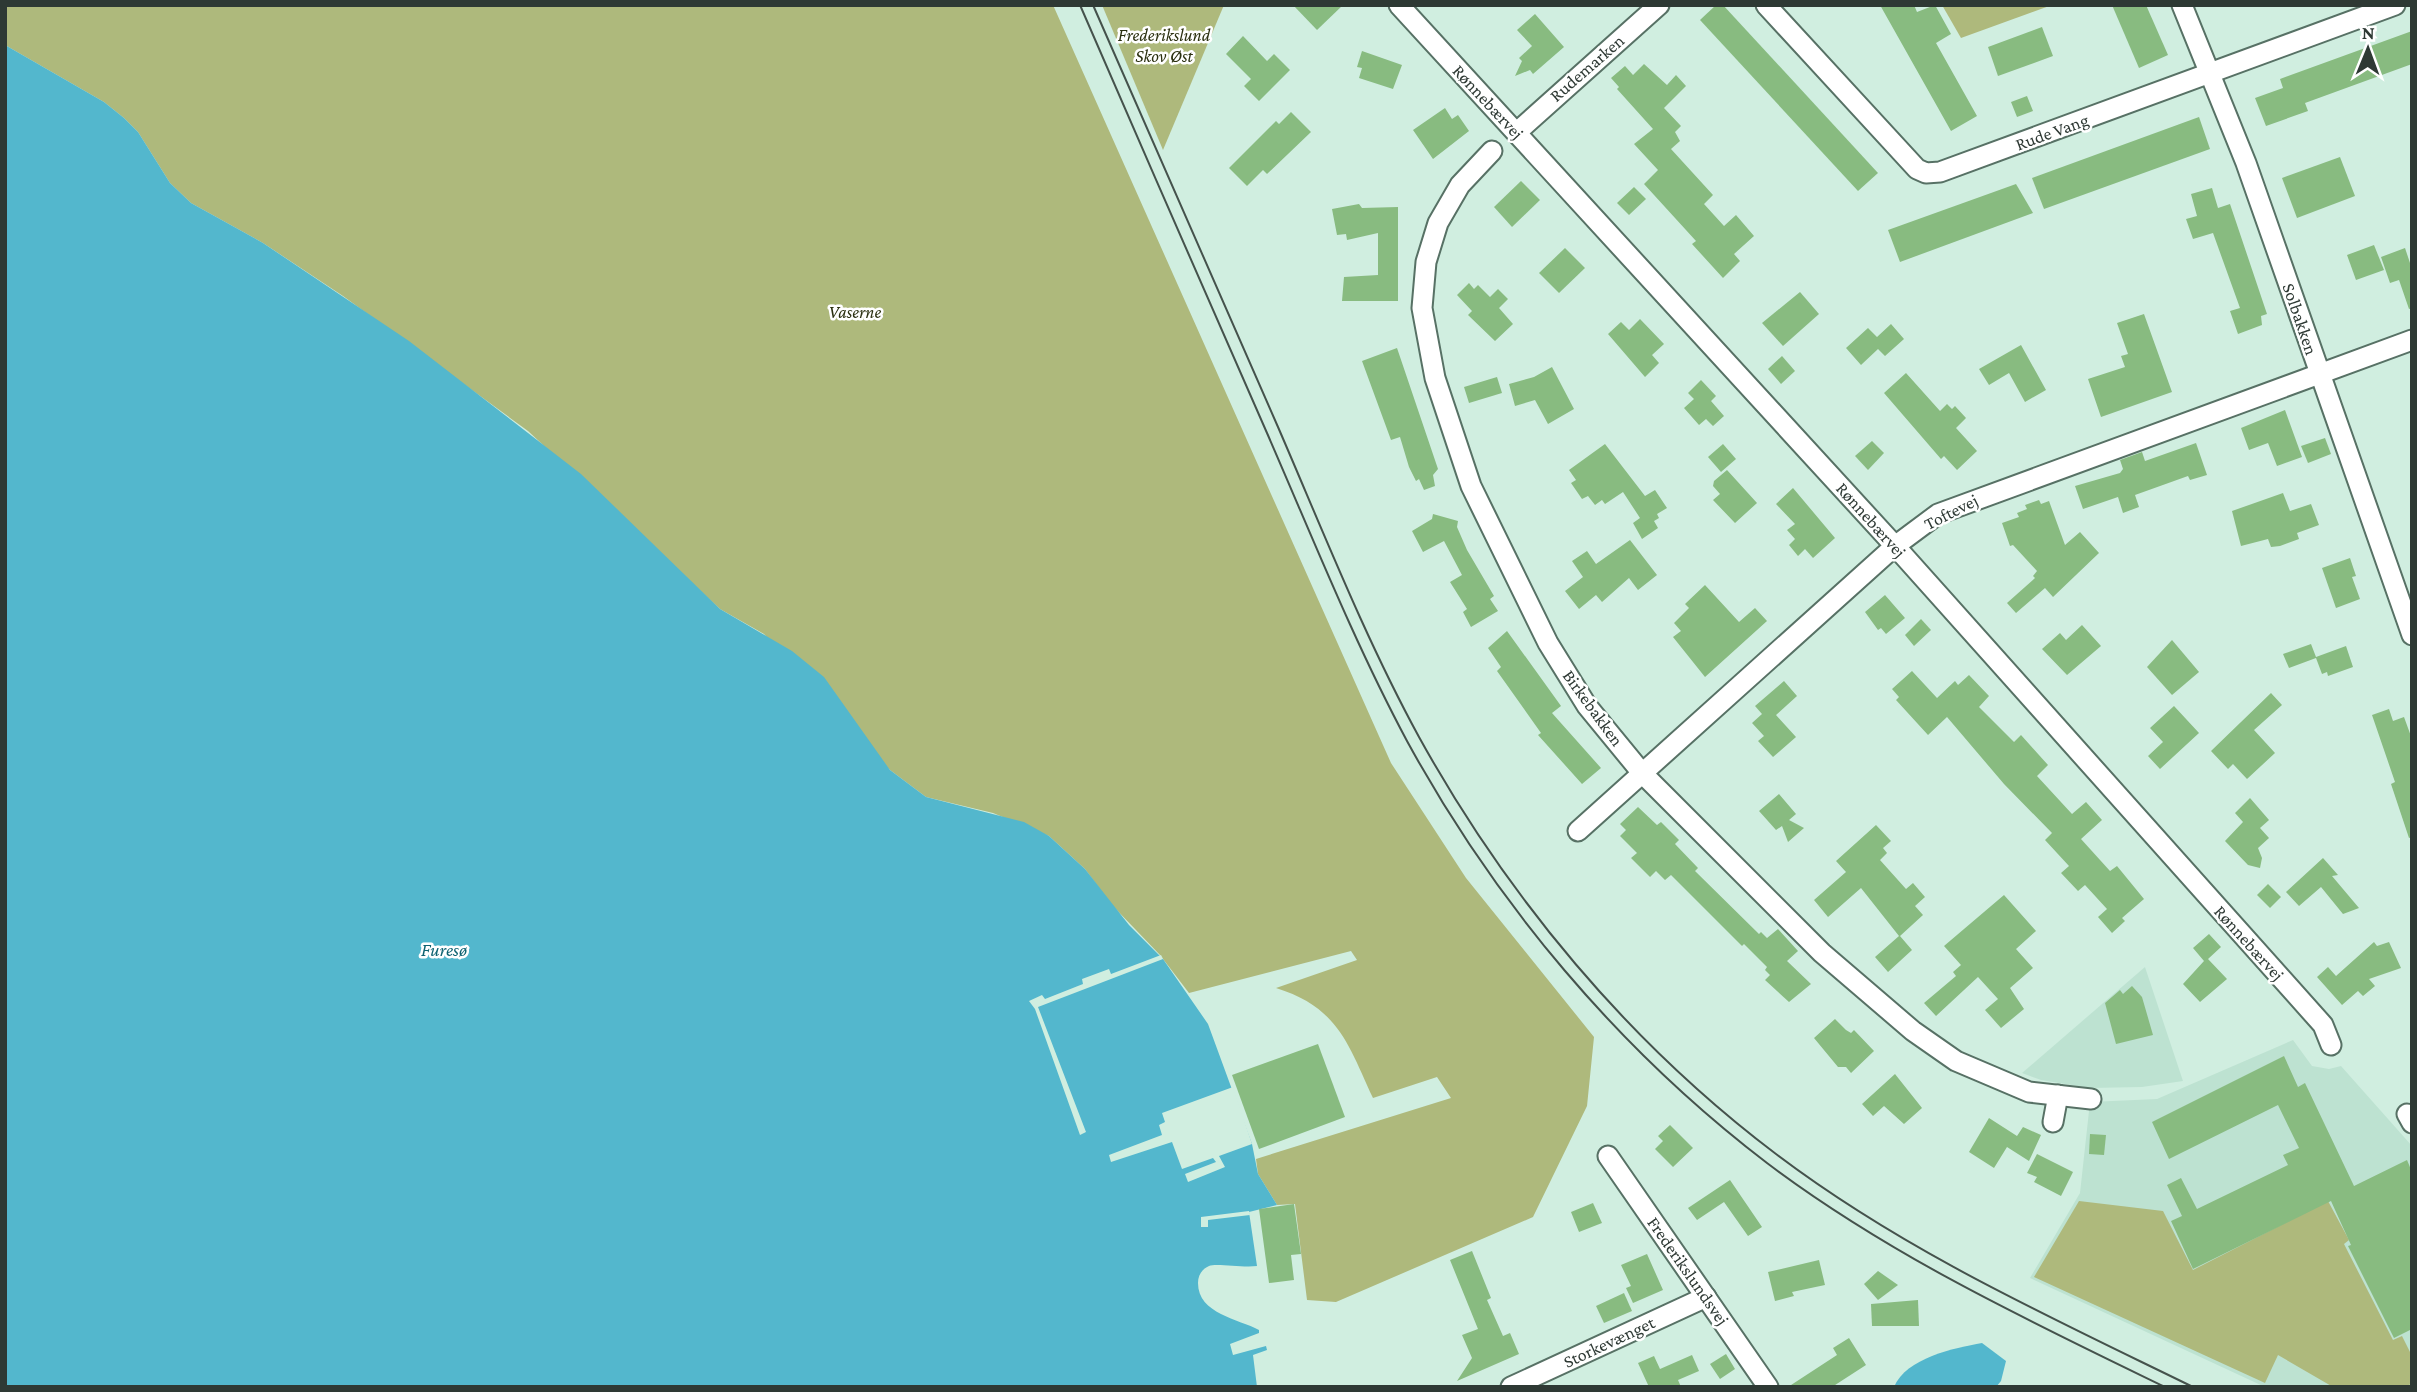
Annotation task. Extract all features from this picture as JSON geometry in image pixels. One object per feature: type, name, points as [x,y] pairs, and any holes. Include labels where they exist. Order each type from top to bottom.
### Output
[{"type":"street","name":"Rønnebærvej","points":[[1399,5],[1895,546],[2315,1016],[2332,1045]]},
{"type":"street","name":"Rudemarken","points":[[1517,132],[1659,5]]},
{"type":"street","name":"Rude Vang","points":[[1766,5],[1917,169],[1926,173],[1940,172],[2395,5]]},
{"type":"street","name":"Solbakken","points":[[2182,5],[2212,74],[2412,635]]},
{"type":"street","name":"Birkebakken","points":[[1492,151],[1460,185],[1438,223],[1426,262],[1423,308],[1434,378],[1471,486],[1548,643],[1587,706],[1642,773],[1822,953],[1913,1031],[1956,1061],[1987,1075],[2029,1091],[2091,1099]]},
{"type":"street","name":"Toftevej","points":[[1578,831],[1895,546],[1938,514],[1974,498],[2412,340]]},
{"type":"street","points":[[2053,1122],[2058,1095]]},
{"type":"street","name":"Frederikslundsvej","points":[[1608,1156],[1768,1387]]},
{"type":"street","name":"Storkevænget","points":[[1511,1387],[1706,1297]]},
{"type":"shaded area","points":[[2145,967],[2183,1081],[2142,1087],[2090,1088],[2041,1080],[2022,1073]]},
{"type":"shaded area","points":[[2293,1040],[2312,1066],[2329,1069],[2341,1066],[2412,1146],[2412,1387],[2265,1387],[2030,1278],[2080,1193],[2090,1102],[2157,1099]]},
{"type":"green space","name":"Vaserne","points":[[5,5],[1053,5],[1391,763],[1466,878],[1594,1037],[1587,1106],[1533,1217],[1336,1302],[1307,1300],[1295,1204],[1277,1205],[1258,1174],[1256,1159],[1451,1098],[1437,1077],[1373,1098],[1348,1044],[1327,1017],[1297,996],[1276,988],[1357,960],[1351,951],[1189,993],[1160,955],[1111,904],[1085,869],[1049,836],[993,813],[926,797],[890,770],[764,634],[720,609],[528,431],[343,296],[263,243],[191,203],[170,183],[138,132],[124,118],[104,102],[5,45]]},
{"type":"green space","name":"Frederikslund Skov Øst","points":[[1102,5],[1224,5],[1163,150]]},
{"type":"green space","points":[[1942,5],[2052,5],[1961,38]]},
{"type":"green space","points":[[2079,1201],[2163,1211],[2193,1270],[2328,1201],[2349,1240],[2344,1244],[2393,1340],[2402,1336],[2412,1356],[2412,1383],[2406,1387],[2333,1387],[2278,1355],[2265,1383],[2034,1277]]},
{"type":"water","name":"Furesø","points":[[5,45],[104,102],[124,118],[138,132],[170,183],[191,203],[263,243],[409,341],[581,474],[720,609],[792,651],[824,677],[890,770],[926,797],[1024,822],[1049,836],[1085,869],[1129,925],[1163,959],[1208,1024],[1252,1144],[1258,1174],[1277,1205],[1249,1212],[1257,1266],[1209,1266],[1198,1280],[1200,1293],[1212,1309],[1259,1330],[1259,1333],[1230,1344],[1233,1355],[1266,1346],[1267,1350],[1253,1355],[1257,1387],[5,1387]]},
{"type":"water","points":[[1982,1343],[2006,1361],[2001,1381],[1996,1387],[1894,1387],[1909,1369],[1932,1356]]},
{"type":"pier","points":[[1161,955],[1163,959],[1038,1007],[1086,1132],[1080,1135],[1035,1009],[1029,1001],[1042,995],[1045,999],[1083,984],[1082,979],[1109,969],[1111,974]]},
{"type":"pier","points":[[1233,1087],[1252,1144],[1219,1156],[1225,1167],[1188,1182],[1185,1174],[1216,1162],[1213,1158],[1182,1169],[1172,1142],[1111,1162],[1109,1155],[1162,1135],[1159,1125],[1165,1122],[1162,1113]]},
{"type":"pier","points":[[1249,1211],[1250,1215],[1208,1220],[1208,1227],[1201,1227],[1201,1217]]},
{"type":"building","points":[[1293,5],[1343,5],[1317,30]]},
{"type":"building","points":[[1716,5],[1723,5],[1878,173],[1858,191],[1700,20]]},
{"type":"building","points":[[1880,5],[1914,5],[1917,12],[1935,5],[1951,34],[1936,43],[1977,116],[1951,131]]},
{"type":"building","points":[[2112,5],[2146,5],[2168,55],[2139,68]]},
{"type":"building","points":[[1535,14],[1564,47],[1533,74],[1530,70],[1515,76],[1522,61],[1519,58],[1532,46],[1517,30]]},
{"type":"building","points":[[2042,27],[2053,56],[1998,76],[1988,47]]},
{"type":"building","points":[[2412,31],[2412,64],[2305,103],[2308,111],[2266,126],[2255,98],[2283,88],[2280,79]]},
{"type":"building","points":[[1243,36],[1267,61],[1274,54],[1290,70],[1259,101],[1244,86],[1251,79],[1226,54]]},
{"type":"building","points":[[1362,51],[1402,65],[1393,89],[1359,78],[1362,68],[1357,67]]},
{"type":"building","points":[[1644,64],[1667,85],[1676,75],[1686,86],[1664,108],[1681,126],[1675,132],[1680,141],[1671,149],[1713,195],[1704,204],[1724,226],[1736,215],[1754,236],[1734,254],[1740,261],[1723,278],[1692,244],[1696,241],[1644,184],[1658,170],[1634,144],[1653,129],[1617,89],[1619,87],[1611,78],[1625,66],[1633,75]]},
{"type":"building","points":[[2027,96],[2033,111],[2017,117],[2011,102]]},
{"type":"building","points":[[1445,108],[1452,119],[1458,115],[1469,131],[1433,159],[1413,130]]},
{"type":"building","points":[[1291,112],[1311,132],[1267,174],[1263,170],[1247,186],[1229,168],[1276,121],[1279,124]]},
{"type":"building","points":[[2199,117],[2210,149],[2044,209],[2032,178]]},
{"type":"building","points":[[2340,157],[2355,196],[2297,218],[2282,178]]},
{"type":"building","points":[[1521,181],[1540,200],[1512,227],[1494,207]]},
{"type":"building","points":[[2016,184],[2033,213],[1900,262],[1888,230]]},
{"type":"building","points":[[1634,187],[1646,199],[1629,215],[1617,203]]},
{"type":"building","points":[[2212,188],[2218,208],[2230,204],[2267,314],[2261,316],[2262,325],[2238,334],[2230,311],[2240,308],[2213,233],[2193,239],[2186,219],[2197,216],[2191,194]]},
{"type":"building","points":[[1359,204],[1362,208],[1398,207],[1398,301],[1342,301],[1344,277],[1378,275],[1378,233],[1347,240],[1346,234],[1337,235],[1332,209]]},
{"type":"building","points":[[2374,245],[2384,270],[2356,280],[2347,255]]},
{"type":"building","points":[[1565,248],[1585,268],[1559,293],[1539,273]]},
{"type":"building","points":[[2405,248],[2412,269],[2412,308],[2409,309],[2399,280],[2390,283],[2381,257]]},
{"type":"building","points":[[1469,283],[1474,289],[1478,285],[1490,297],[1498,289],[1508,299],[1499,308],[1513,324],[1495,341],[1468,315],[1472,311],[1457,295]]},
{"type":"building","points":[[1800,292],[1819,314],[1783,346],[1762,323]]},
{"type":"building","points":[[2144,314],[2172,392],[2101,417],[2088,379],[2125,367],[2121,356],[2128,354],[2117,323]]},
{"type":"building","points":[[1640,319],[1664,344],[1652,355],[1659,363],[1645,377],[1608,334],[1621,322],[1629,330]]},
{"type":"building","points":[[1891,324],[1904,339],[1885,356],[1878,349],[1861,365],[1846,348],[1868,328],[1877,337]]},
{"type":"building","points":[[2021,345],[2046,390],[2025,402],[2009,373],[1989,385],[1979,369]]},
{"type":"building","points":[[1397,348],[1438,469],[1433,475],[1435,486],[1424,490],[1409,467],[1400,437],[1391,440],[1362,361]]},
{"type":"building","points":[[1782,356],[1795,371],[1781,384],[1768,369]]},
{"type":"building","points":[[1552,367],[1574,409],[1548,424],[1535,400],[1515,406],[1509,384],[1534,377]]},
{"type":"building","points":[[1906,373],[1940,411],[1947,404],[1952,409],[1955,406],[1966,418],[1956,428],[1977,451],[1957,470],[1944,456],[1941,459],[1884,393]]},
{"type":"building","points":[[1497,377],[1502,393],[1469,403],[1464,387]]},
{"type":"building","points":[[1701,380],[1716,396],[1711,401],[1724,416],[1713,426],[1706,419],[1699,425],[1684,408],[1694,399],[1688,393]]},
{"type":"building","points":[[2285,410],[2302,457],[2277,466],[2268,443],[2249,450],[2241,428]]},
{"type":"building","points":[[2325,438],[2331,454],[2308,463],[2301,446]]},
{"type":"building","points":[[1872,441],[1884,453],[1868,470],[1855,456]]},
{"type":"building","points":[[2196,443],[2207,475],[2190,480],[2188,476],[2135,495],[2139,507],[2123,513],[2118,497],[2083,509],[2075,486],[2120,473],[2123,469],[2120,460],[2142,452],[2145,461]]},
{"type":"building","points":[[1605,444],[1645,496],[1655,490],[1667,508],[1657,514],[1659,518],[1654,521],[1658,528],[1642,539],[1633,523],[1640,518],[1623,492],[1605,504],[1602,500],[1595,505],[1588,496],[1582,499],[1571,483],[1576,480],[1569,470]]},
{"type":"building","points":[[1723,444],[1736,459],[1721,472],[1708,457]]},
{"type":"building","points":[[1727,470],[1757,503],[1735,523],[1713,500],[1720,494],[1713,486],[1714,481]]},
{"type":"building","points":[[1793,488],[1835,538],[1813,558],[1805,549],[1798,556],[1789,545],[1795,539],[1787,530],[1795,524],[1776,504]]},
{"type":"building","points":[[2283,493],[2290,511],[2311,504],[2319,525],[2297,533],[2299,539],[2280,546],[2271,547],[2268,539],[2241,546],[2232,511]]},
{"type":"building","points":[[2039,500],[2041,504],[2049,501],[2065,545],[2080,532],[2099,553],[2053,597],[2045,588],[2016,613],[2007,603],[2035,578],[2033,576],[2037,571],[2013,545],[2010,546],[2002,523],[2019,517],[2017,513],[2027,509],[2025,505]]},
{"type":"building","points":[[1433,514],[1458,521],[1457,527],[1467,550],[1494,596],[1490,599],[1498,611],[1471,627],[1463,612],[1467,609],[1450,582],[1462,575],[1444,541],[1423,552],[1412,531],[1432,519]]},
{"type":"building","points":[[1630,540],[1657,575],[1638,590],[1629,578],[1602,602],[1596,595],[1579,609],[1565,591],[1583,577],[1572,561],[1587,551],[1596,564]]},
{"type":"building","points":[[2350,558],[2356,576],[2352,577],[2360,599],[2336,608],[2322,568]]},
{"type":"building","points":[[1705,585],[1739,622],[1755,608],[1767,621],[1705,677],[1673,637],[1681,631],[1674,623],[1689,608],[1685,604]]},
{"type":"building","points":[[1885,595],[1905,618],[1886,634],[1881,628],[1878,630],[1865,612]]},
{"type":"building","points":[[1921,619],[1931,630],[1914,646],[1905,635]]},
{"type":"building","points":[[2082,625],[2101,646],[2067,675],[2042,649],[2060,633],[2066,640]]},
{"type":"building","points":[[1507,631],[1561,706],[1552,713],[1601,768],[1582,784],[1538,735],[1541,733],[1497,671],[1501,667],[1488,648]]},
{"type":"building","points":[[2172,640],[2199,672],[2172,695],[2147,667]]},
{"type":"building","points":[[2311,644],[2316,657],[2346,646],[2353,667],[2328,676],[2327,672],[2322,674],[2316,658],[2289,668],[2283,654]]},
{"type":"building","points":[[1912,671],[1937,698],[1955,681],[1958,685],[1969,675],[1989,696],[1979,707],[2014,742],[2021,735],[2048,765],[2037,776],[2072,814],[2086,802],[2102,820],[2081,839],[2110,871],[2117,866],[2144,899],[2122,918],[2125,921],[2112,933],[2098,917],[2107,909],[2085,885],[2078,891],[2061,873],[2069,866],[2045,840],[2052,833],[2004,784],[1947,717],[1928,735],[1896,700],[1899,697],[1892,689]]},
{"type":"building","points":[[1784,681],[1797,696],[1776,715],[1796,737],[1773,757],[1758,741],[1764,736],[1752,723],[1762,714],[1755,706]]},
{"type":"building","points":[[2271,693],[2282,705],[2254,730],[2275,753],[2247,779],[2233,764],[2228,769],[2211,751]]},
{"type":"building","points":[[2174,706],[2199,733],[2160,769],[2148,756],[2163,742],[2150,728]]},
{"type":"building","points":[[2389,709],[2393,721],[2404,717],[2412,739],[2412,837],[2409,838],[2391,784],[2395,782],[2372,715]]},
{"type":"building","points":[[1779,794],[1796,814],[1789,820],[1804,828],[1788,842],[1782,826],[1776,830],[1759,811]]},
{"type":"building","points":[[2250,798],[2269,820],[2260,828],[2269,838],[2258,848],[2262,858],[2260,868],[2248,865],[2225,841],[2243,822],[2235,813]]},
{"type":"building","points":[[1638,807],[1657,825],[1661,822],[1679,840],[1675,844],[1698,868],[1695,871],[1759,934],[1761,932],[1767,938],[1778,929],[1798,951],[1787,961],[1811,984],[1789,1002],[1765,980],[1770,975],[1765,970],[1767,967],[1744,944],[1742,946],[1671,875],[1665,880],[1656,871],[1650,877],[1631,858],[1637,853],[1620,836],[1626,830],[1620,824]]},
{"type":"building","points":[[1876,825],[1891,841],[1883,848],[1887,853],[1880,860],[1906,889],[1913,883],[1925,897],[1915,906],[1923,915],[1900,936],[1912,950],[1888,972],[1875,957],[1899,936],[1861,888],[1828,917],[1814,900],[1846,872],[1836,861]]},
{"type":"building","points":[[2323,858],[2338,875],[2332,876],[2359,908],[2343,914],[2321,887],[2299,906],[2286,892]]},
{"type":"building","points":[[2268,884],[2281,897],[2270,908],[2257,895]]},
{"type":"building","points":[[2004,895],[2036,931],[2016,949],[2033,968],[2010,988],[2024,1009],[2001,1028],[1985,1010],[1998,999],[1978,977],[1936,1016],[1924,1003],[1956,976],[1953,972],[1961,965],[1944,946]]},
{"type":"building","points":[[2209,934],[2221,947],[2208,959],[2227,979],[2200,1002],[2183,984],[2204,961],[2193,948]]},
{"type":"building","points":[[2374,942],[2377,946],[2389,942],[2401,968],[2369,979],[2375,986],[2363,996],[2358,991],[2342,1005],[2317,977],[2328,967],[2336,976]]},
{"type":"building","points":[[2132,986],[2142,997],[2153,1035],[2116,1044],[2105,1003],[2120,990],[2123,994]]},
{"type":"building","points":[[1835,1019],[1851,1033],[1854,1030],[1874,1051],[1851,1073],[1846,1067],[1838,1067],[1814,1038]]},
{"type":"building","points":[[1318,1044],[1345,1117],[1259,1149],[1232,1075]]},
{"type":"building","points":[[2284,1056],[2298,1087],[2305,1083],[2354,1186],[2407,1160],[2412,1172],[2412,1329],[2394,1338],[2348,1246],[2351,1245],[2331,1201],[2193,1269],[2171,1221],[2182,1216],[2167,1185],[2181,1178],[2197,1209],[2288,1165],[2283,1155],[2299,1148],[2278,1105],[2169,1159],[2152,1122]]},
{"type":"building","points":[[1895,1074],[1922,1108],[1904,1124],[1884,1106],[1873,1116],[1862,1104]]},
{"type":"building","points":[[1989,1118],[2017,1136],[2023,1127],[2041,1135],[2029,1161],[2007,1147],[1994,1168],[1969,1152]]},
{"type":"building","points":[[1670,1125],[1693,1148],[1673,1167],[1655,1149],[1663,1141],[1658,1136]]},
{"type":"building","points":[[2090,1134],[2106,1135],[2104,1155],[2089,1154]]},
{"type":"building","points":[[2037,1154],[2073,1172],[2061,1196],[2034,1182],[2037,1177],[2027,1173]]},
{"type":"building","points":[[1730,1180],[1762,1227],[1748,1236],[1724,1202],[1697,1220],[1688,1208]]},
{"type":"building","points":[[1593,1203],[1602,1223],[1579,1232],[1571,1212]]},
{"type":"building","points":[[1294,1204],[1301,1254],[1291,1255],[1294,1280],[1269,1283],[1259,1209]]},
{"type":"building","points":[[1472,1251],[1491,1298],[1487,1300],[1503,1336],[1510,1333],[1519,1354],[1457,1381],[1472,1358],[1462,1335],[1478,1329],[1450,1260]]},
{"type":"building","points":[[1647,1254],[1663,1290],[1633,1303],[1626,1288],[1631,1286],[1621,1265]]},
{"type":"building","points":[[1819,1260],[1825,1285],[1792,1292],[1794,1296],[1775,1301],[1768,1272]]},
{"type":"building","points":[[1878,1271],[1898,1285],[1878,1300],[1864,1284]]},
{"type":"building","points":[[1624,1293],[1632,1311],[1604,1323],[1596,1306]]},
{"type":"building","points":[[1918,1300],[1919,1326],[1872,1326],[1871,1304]]},
{"type":"building","points":[[1849,1338],[1866,1365],[1832,1387],[1788,1387],[1837,1355],[1833,1348]]},
{"type":"building","points":[[1726,1354],[1735,1369],[1720,1379],[1710,1364]]},
{"type":"building","points":[[1692,1355],[1699,1371],[1678,1380],[1681,1387],[1649,1387],[1638,1363],[1654,1356],[1660,1369]]},
{"type":"tram line","points":[[1080,5],[1369,666],[1407,741],[1442,801],[1521,916],[1565,971],[1612,1023],[1713,1119],[1767,1163],[1813,1196],[1910,1257],[2011,1311],[2165,1387]]},
{"type":"tram line","points":[[1093,5],[1345,584],[1399,700],[1454,797],[1532,910],[1622,1016],[1722,1111],[1776,1154],[1825,1189],[1926,1252],[2032,1308],[2193,1387]]}]
